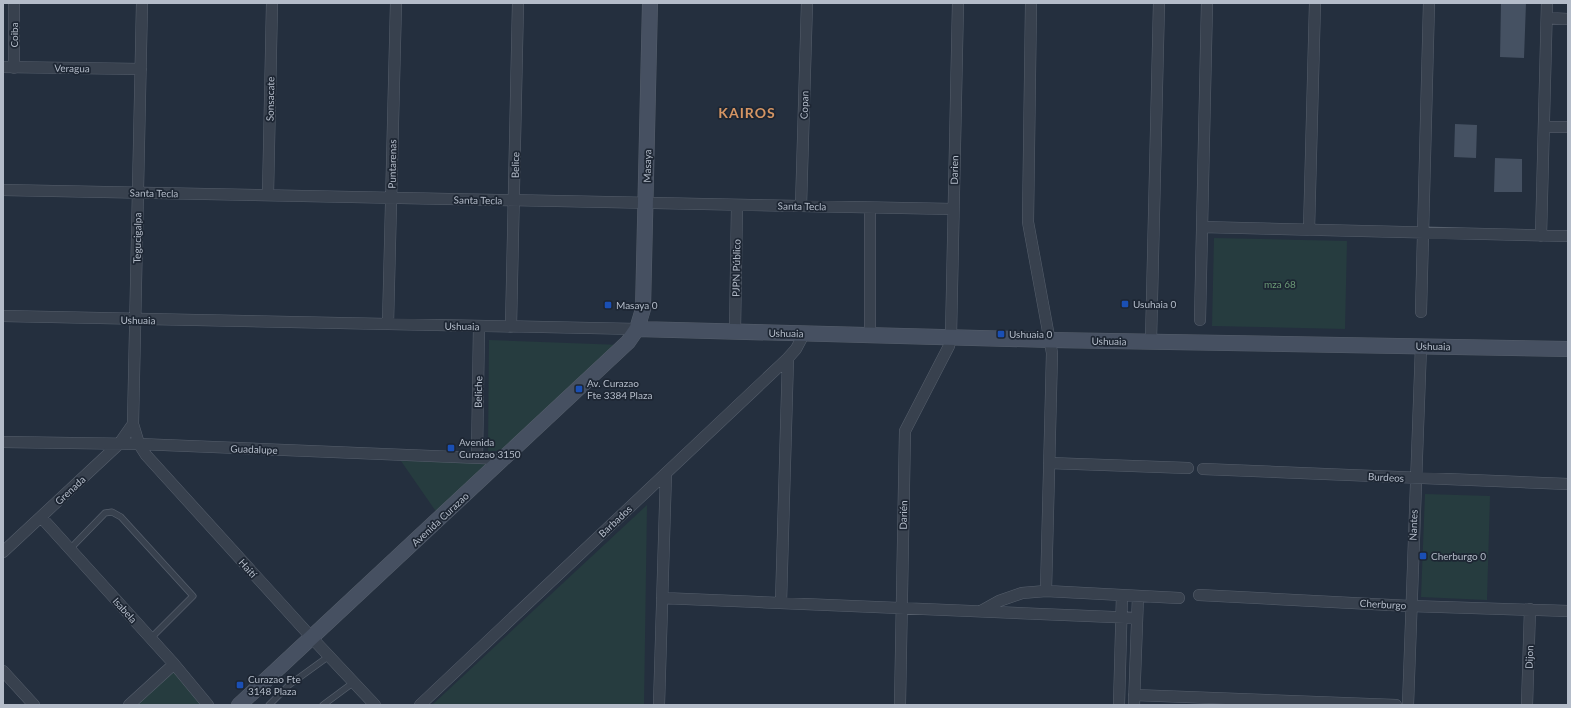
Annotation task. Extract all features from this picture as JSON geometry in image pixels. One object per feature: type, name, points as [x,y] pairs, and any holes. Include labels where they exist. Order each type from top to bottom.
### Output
[{"type":"street","name":"Coiba","points":[[8,67],[14,3]]},
{"type":"street","name":"Tegucigalpa","points":[[133,424],[142,3]]},
{"type":"street","name":"Sonsacate","points":[[268,195],[272,3]]},
{"type":"street","name":"Puntarenas","points":[[388,324],[396,3]]},
{"type":"street","name":"Belice","points":[[511,327],[515,200],[518,3]]},
{"type":"street","name":"Masaya","points":[[638,329],[643,309],[650,3]]},
{"type":"street","name":"Copan","points":[[801,206],[807,3]]},
{"type":"street","name":"Darien","points":[[951,336],[958,3]]},
{"type":"street","points":[[1031,3],[1028,222],[1051,340],[1052,353],[1046,591]]},
{"type":"street","points":[[1152,341],[1159,3]]},
{"type":"street","points":[[1200,320],[1207,3]]},
{"type":"street","points":[[1309,230],[1315,3]]},
{"type":"street","points":[[1421,312],[1429,3]]},
{"type":"street","points":[[1542,236],[1547,3]]},
{"type":"street","points":[[1547,18],[1568,19]]},
{"type":"street","name":"Veragua","points":[[8,67],[141,69]]},
{"type":"street","points":[[1544,127],[1568,127]]},
{"type":"street","name":"Santa Tecla","points":[[3,190],[953,209]]},
{"type":"street","name":"PJPN Público","points":[[735,332],[737,205]]},
{"type":"street","points":[[870,208],[870,334]]},
{"type":"street","points":[[1202,227],[1568,236]]},
{"type":"street","name":"Ushuaia","points":[[3,316],[135,320],[638,329],[804,334],[870,334],[1051,340],[1568,349]]},
{"type":"street","name":"Beliche","points":[[477,457],[479,326]]},
{"type":"street","name":"Avenida Curazao","points":[[239,705],[628,342],[638,329]]},
{"type":"street","name":"Barbados","points":[[420,705],[788,358],[796,349],[804,334]]},
{"type":"street","name":"Darién","points":[[900,705],[905,431],[949,346],[951,336]]},
{"type":"street","name":"Nantes","points":[[1408,705],[1410,606],[1421,346]]},
{"type":"street","points":[[781,603],[788,358]]},
{"type":"street","name":"Haití","points":[[133,424],[138,444],[146,455],[312,638],[330,655],[376,705]]},
{"type":"street","name":"Grenada","points":[[3,552],[119,444],[133,424]]},
{"type":"street","name":"Guadalupe","points":[[3,442],[138,444],[504,458]]},
{"type":"street","points":[[1049,463],[1188,468]]},
{"type":"street","name":"Burdeos","points":[[1203,468],[1568,484]]},
{"type":"street","points":[[659,705],[666,473]]},
{"type":"street","name":"Isabela","points":[[41,517],[151,638],[208,705]]},
{"type":"street","points":[[980,612],[999,600],[1022,593],[1046,591],[1179,598]]},
{"type":"street","points":[[1119,705],[1122,595]]},
{"type":"street","name":"Cherburgo","points":[[1199,595],[1410,606],[1568,611]]},
{"type":"street","points":[[1138,596],[1134,700],[1396,705]]},
{"type":"street","points":[[662,598],[1137,618]]},
{"type":"street","name":"Dijon","points":[[1527,705],[1530,609]]},
{"type":"street","points":[[129,705],[174,664]]},
{"type":"street","points":[[3,671],[34,705]]},
{"type":"lane","points":[[70,549],[105,513],[112,512],[120,517],[193,596],[151,638]]},
{"type":"lane","points":[[269,705],[289,685],[330,655]]},
{"type":"lane","points":[[323,705],[354,682]]},
{"type":"green space","name":"mza 68","points":[[1214,238],[1347,241],[1345,329],[1212,326]]},
{"type":"green space","points":[[489,340],[622,345],[501,451],[488,451]]},
{"type":"green space","points":[[401,461],[490,462],[437,513]]},
{"type":"green space","points":[[1425,494],[1490,496],[1487,600],[1421,597]]},
{"type":"green space","points":[[647,505],[644,705],[432,705]]},
{"type":"green space","points":[[174,670],[205,705],[134,705]]},
{"type":"building","points":[[1501,3],[1526,3],[1524,58],[1500,57]]},
{"type":"building","points":[[1455,124],[1477,125],[1476,158],[1454,157]]},
{"type":"building","points":[[1495,158],[1522,159],[1522,192],[1494,192]]},
{"type":"place","name":"Usuhaia 0","points":[[1125,304]]},
{"type":"place","name":"Masaya 0","points":[[608,305]]},
{"type":"place","name":"Ushuaia 0","points":[[1001,334]]},
{"type":"place","name":"Av. Curazao Fte 3384 Plaza","points":[[579,389]]},
{"type":"place","name":"Avenida Curazao 3150","points":[[451,448]]},
{"type":"place","name":"Cherburgo 0","points":[[1423,556]]},
{"type":"place","name":"Curazao Fte 3148 Plaza","points":[[240,685]]},
{"type":"district","name":"KAIROS","points":[[747,112]]}]
